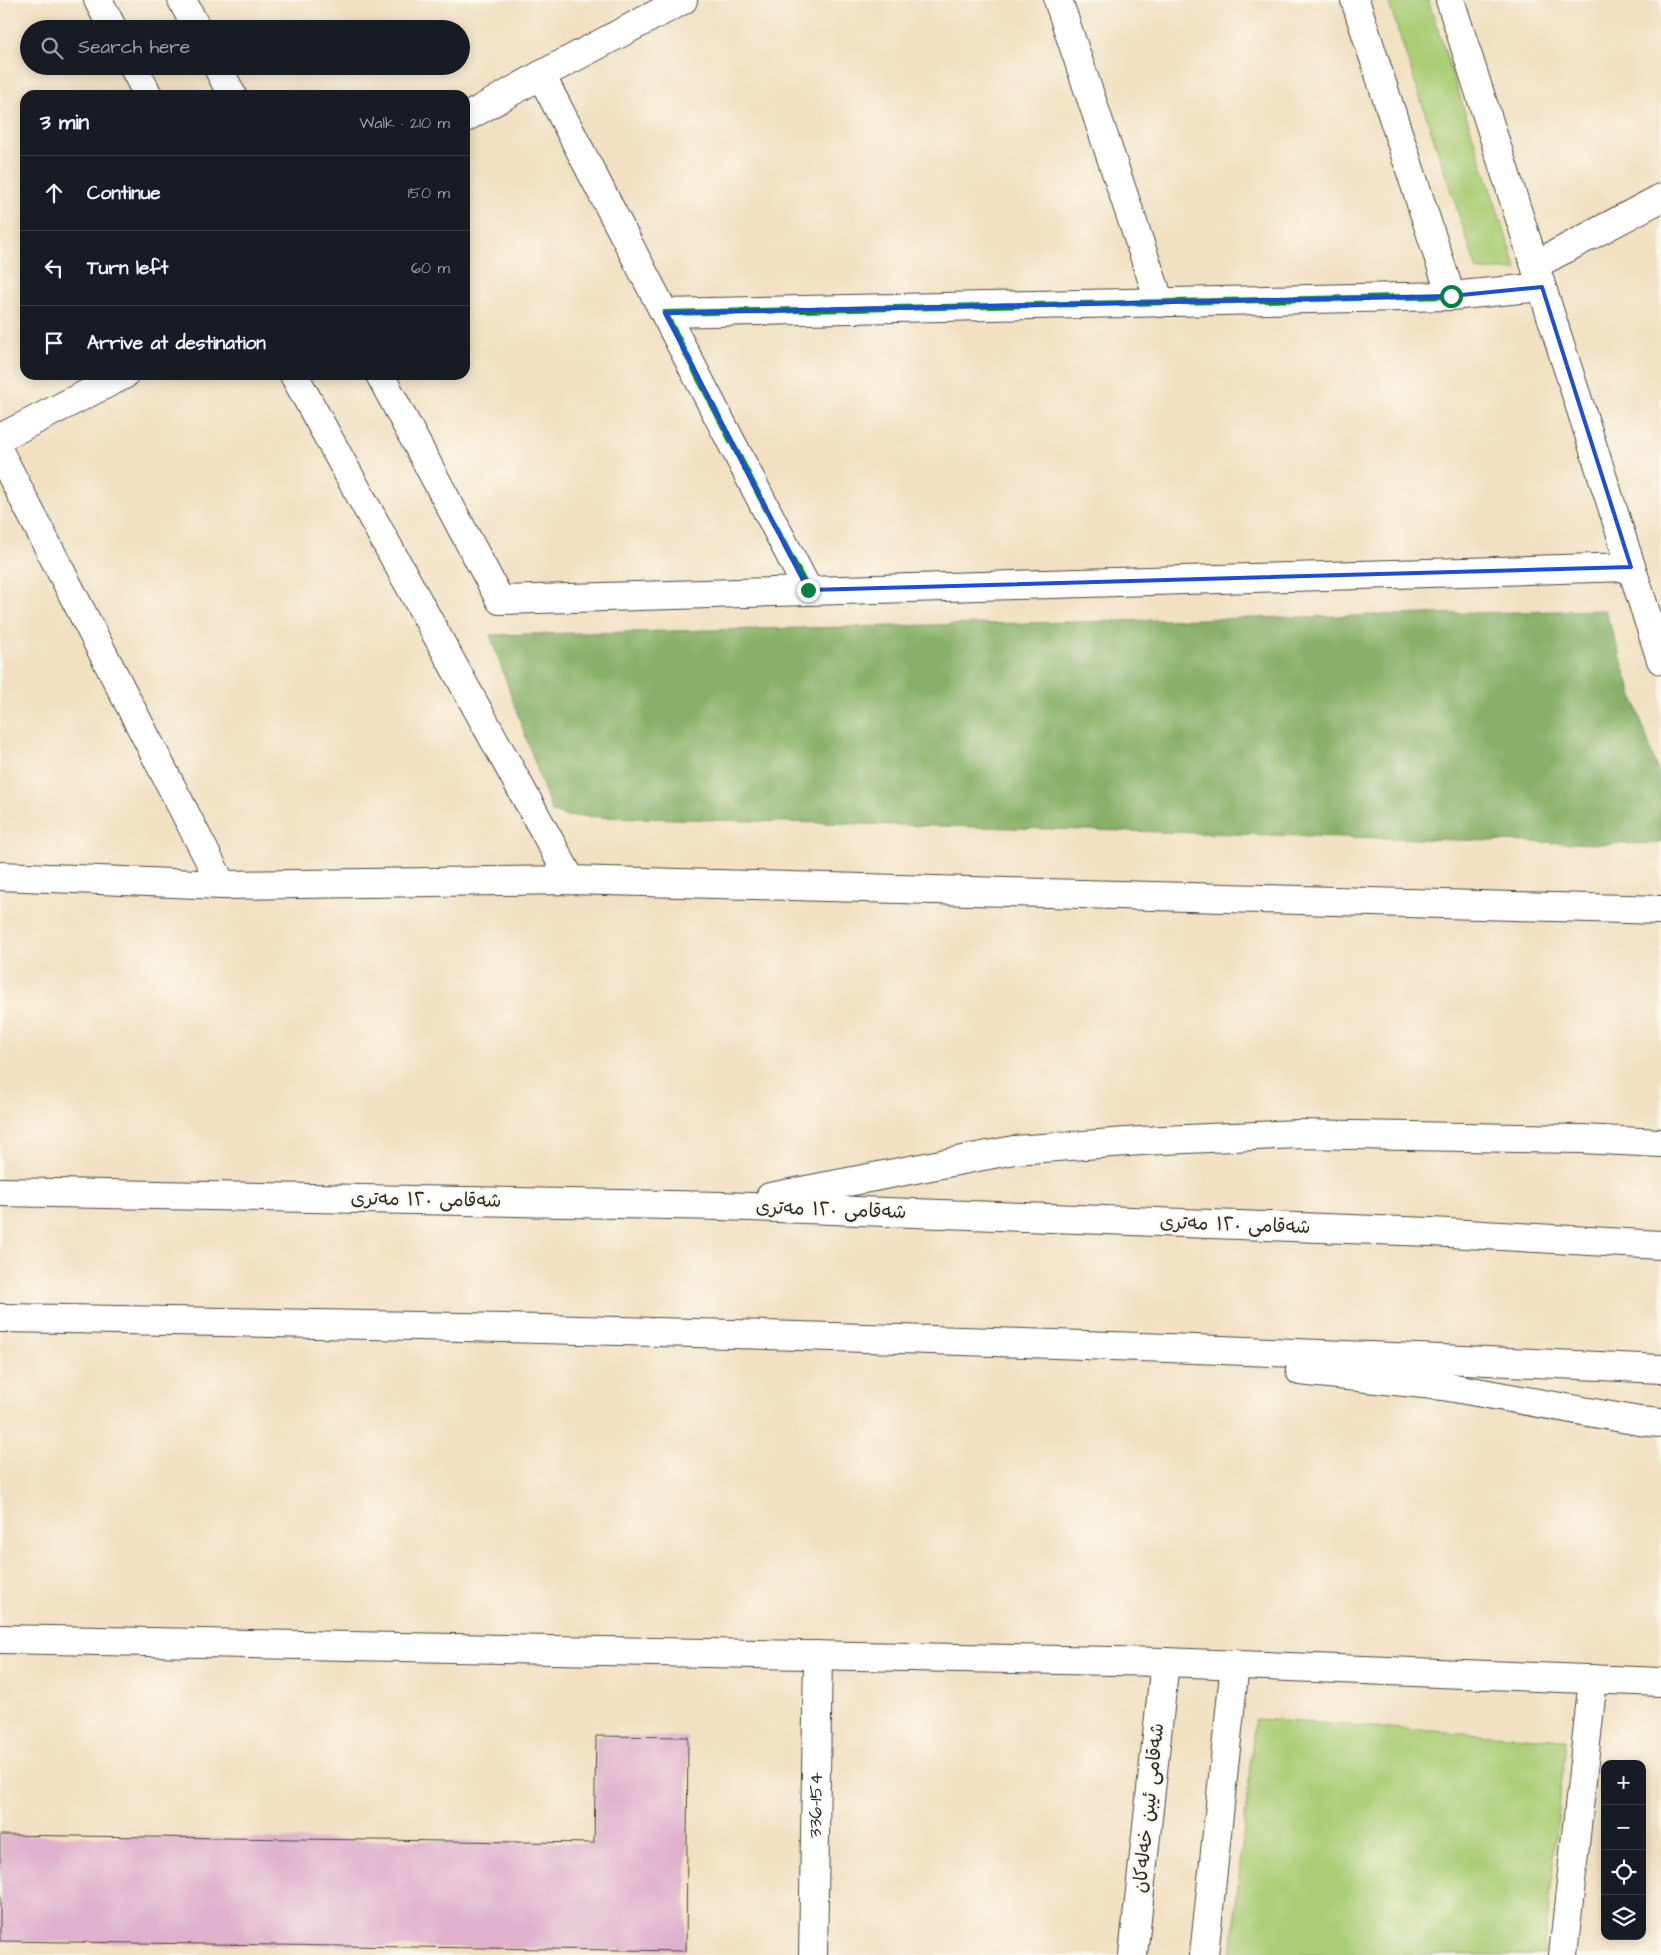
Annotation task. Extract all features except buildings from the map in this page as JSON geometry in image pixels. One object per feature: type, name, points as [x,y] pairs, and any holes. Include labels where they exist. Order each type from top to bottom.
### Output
[{"type":"main road","points":[[98,0],[108,20]]},
{"type":"main road","points":[[182,0],[192,20]]},
{"type":"main road","points":[[470,115],[541,75],[683,0]]},
{"type":"main road","points":[[1058,0],[1160,303]]},
{"type":"main road","points":[[1355,0],[1451,296]]},
{"type":"main road","points":[[1450,0],[1661,660]]},
{"type":"main road","points":[[138,75],[145,90]]},
{"type":"main road","points":[[222,75],[229,90]]},
{"type":"main road","points":[[541,75],[808,590]]},
{"type":"main road","points":[[665,313],[1451,296],[1539,276],[1661,198]]},
{"type":"main road","points":[[0,438],[114,380]]},
{"type":"main road","points":[[297,380],[570,880]]},
{"type":"main road","points":[[383,380],[500,600],[1631,567]]},
{"type":"main road","points":[[0,452],[222,885]]},
{"type":"main road","points":[[0,876],[222,885],[570,880],[1661,910]]},
{"type":"main road","points":[[722,1206],[1014,1150],[1132,1142],[1299,1134],[1581,1139],[1661,1143]]},
{"type":"main road","name":"شەقامی ١٢٠ مەتری","points":[[0,1192],[722,1206],[1431,1232],[1661,1245]]},
{"type":"main road","points":[[0,1318],[427,1325],[937,1339],[1661,1369]]},
{"type":"main road","points":[[427,1325],[862,1341],[1280,1369],[1443,1386],[1639,1421],[1661,1423]]},
{"type":"main road","points":[[0,1639],[1165,1662],[1661,1682]]},
{"type":"main road","name":"336-154","points":[[813,1955],[818,1655]]},
{"type":"main road","name":"شەقامی ئیبن خەلەکان","points":[[1133,1955],[1165,1662]]},
{"type":"main road","points":[[1204,1955],[1235,1664]]},
{"type":"main road","points":[[1563,1955],[1593,1679]]},
{"type":"highlighted area","points":[[1542,287],[1631,567],[808,590],[665,313],[1451,296]]},
{"type":"green space","points":[[1388,0],[1428,0],[1517,270],[1477,270]]},
{"type":"green space","points":[[1605,610],[1661,782],[1661,842],[1659,843],[1606,844],[566,816],[552,812],[490,635]]},
{"type":"green space","points":[[1255,1719],[1566,1740],[1544,1955],[1231,1955]]},
{"type":"route","points":[[808,590],[665,313],[1451,296]]}]
